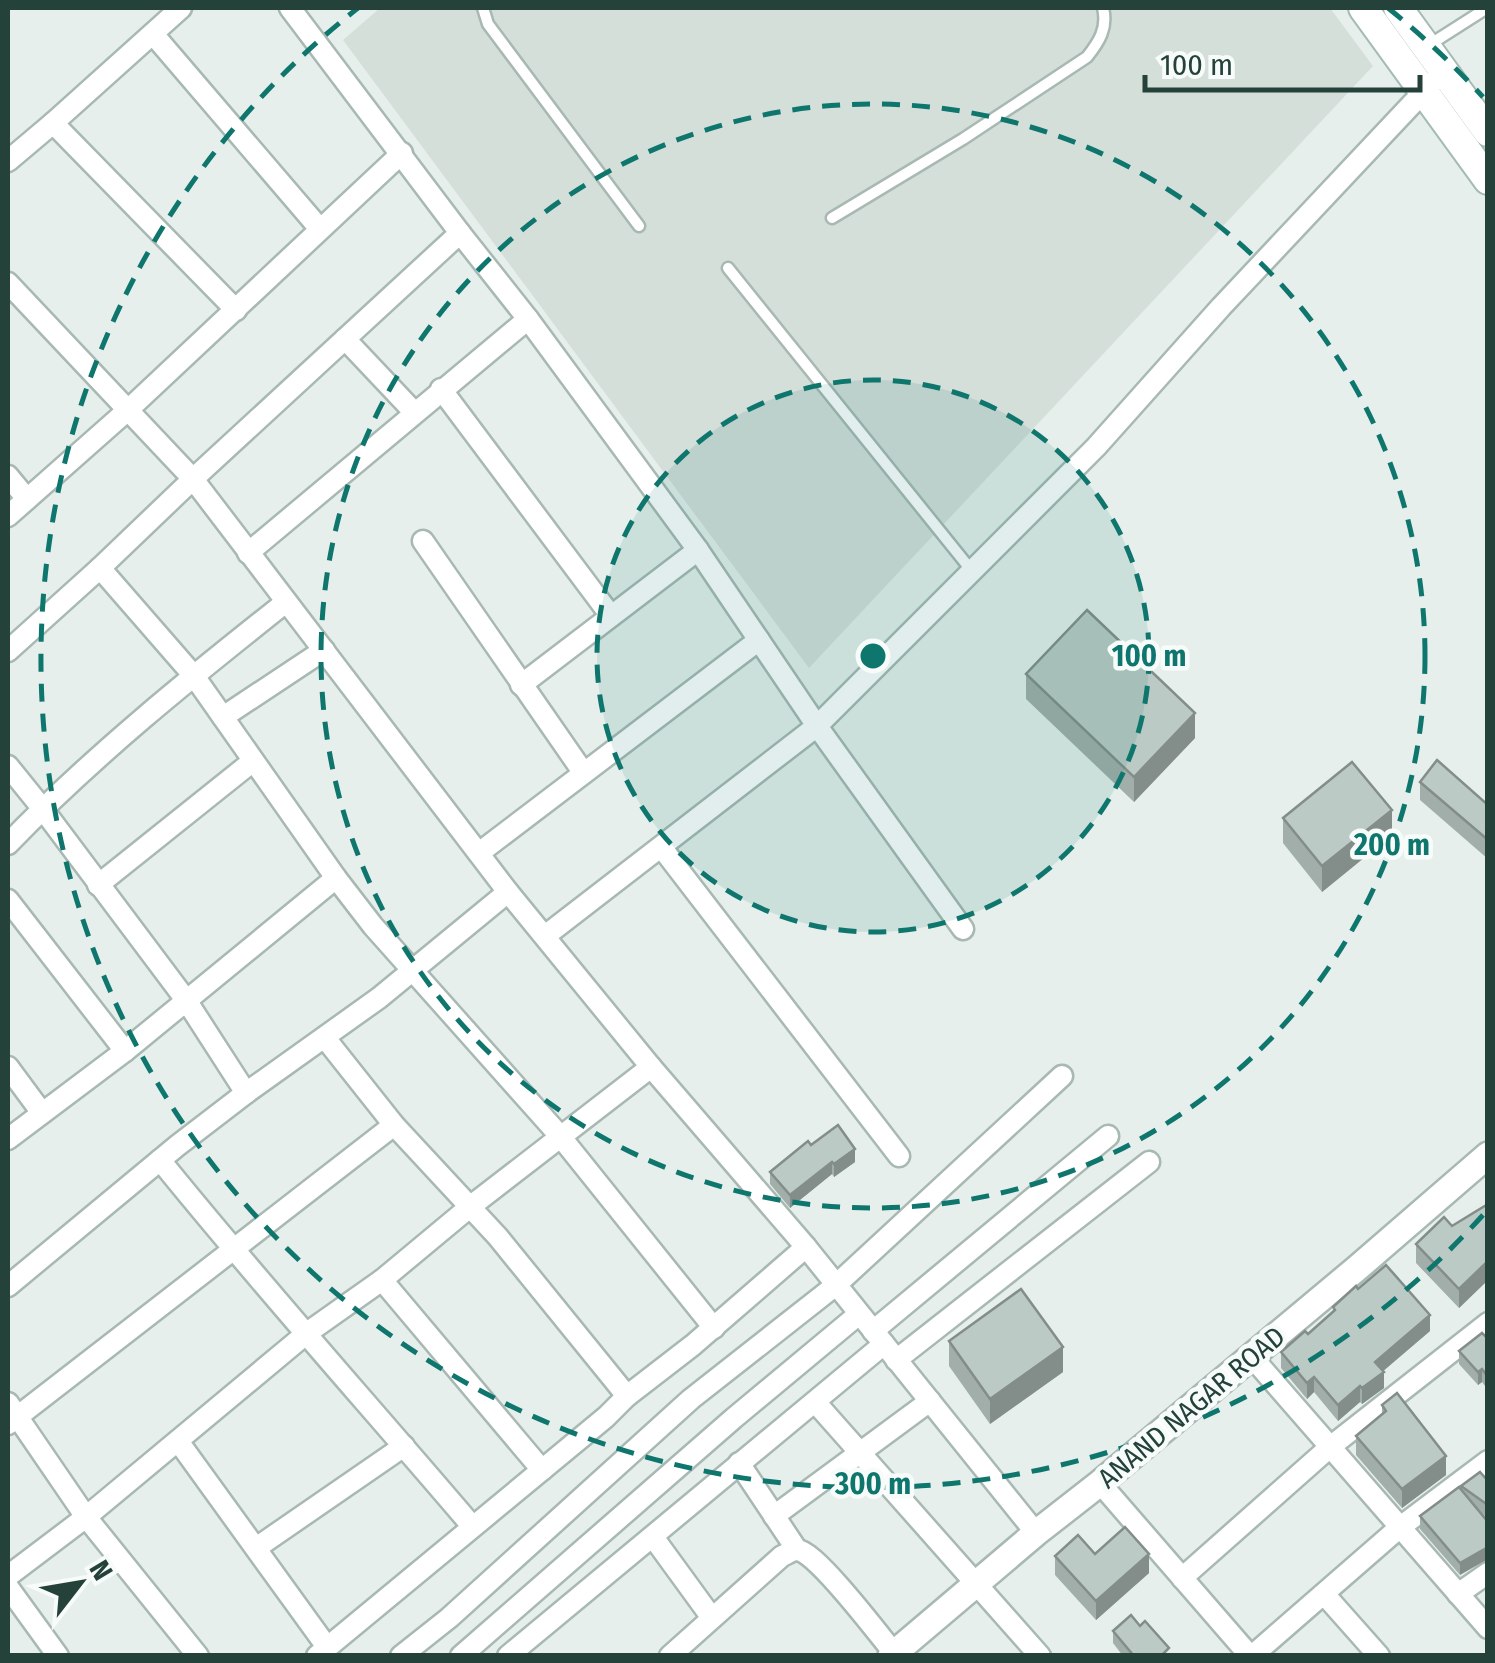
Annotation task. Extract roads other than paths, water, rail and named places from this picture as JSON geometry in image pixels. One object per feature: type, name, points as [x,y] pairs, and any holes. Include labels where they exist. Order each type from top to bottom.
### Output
[{"type":"main road","points":[[1363,8],[1488,132]]},
{"type":"main road","points":[[1398,8],[1427,46],[1434,80],[1488,180]]},
{"type":"street","points":[[8,161],[181,8]]},
{"type":"street","points":[[290,8],[528,318],[698,550],[964,929]]},
{"type":"street","points":[[152,34],[320,229]]},
{"type":"street","points":[[545,936],[818,726],[1096,447],[1434,80]]},
{"type":"street","points":[[54,123],[236,310]]},
{"type":"street","points":[[8,516],[129,409],[402,154]]},
{"type":"street","points":[[8,651],[460,233]]},
{"type":"street","points":[[8,283],[192,480],[508,892],[806,1247],[1036,1533]]},
{"type":"street","points":[[248,552],[528,318]]},
{"type":"street","points":[[345,339],[414,412]]},
{"type":"street","points":[[441,389],[611,616]]},
{"type":"street","points":[[8,476],[27,499]]},
{"type":"street","points":[[424,540],[583,772]]},
{"type":"street","points":[[522,685],[698,550]]},
{"type":"street","points":[[100,568],[194,676],[373,926],[560,1136],[714,1328]]},
{"type":"street","points":[[8,844],[42,808],[286,602]]},
{"type":"street","points":[[479,853],[759,640]]},
{"type":"street","points":[[222,717],[324,650]]},
{"type":"street","points":[[98,886],[252,761]]},
{"type":"street","points":[[9,770],[186,1000],[246,1093]]},
{"type":"street","points":[[662,848],[899,1156]]},
{"type":"street","points":[[8,1139],[125,1050],[336,878]]},
{"type":"street","points":[[8,1286],[160,1160],[413,971],[508,892]]},
{"type":"street","points":[[8,900],[125,1050]]},
{"type":"street","points":[[325,1038],[394,1125],[471,1206],[627,1396]]},
{"type":"street","points":[[8,1067],[42,1113]]},
{"type":"street","points":[[8,1576],[86,1517],[307,1333],[382,1280],[651,1067]]},
{"type":"street","points":[[401,1656],[449,1618],[691,1399],[836,1285],[1062,1076]]},
{"type":"street","points":[[198,1656],[86,1517],[10,1414],[233,1251],[394,1125]]},
{"type":"street","points":[[508,1656],[884,1345],[1108,1136]]},
{"type":"street","name":"ANAND NAGAR ROAD","points":[[892,1654],[1252,1357],[1488,1155]]},
{"type":"street","points":[[160,1160],[233,1251],[472,1526]]},
{"type":"street","points":[[884,1345],[1149,1162]]},
{"type":"street","points":[[178,1440],[256,1548],[322,1651],[714,1328],[806,1247]]},
{"type":"street","points":[[382,1280],[542,1470]]},
{"type":"street","points":[[449,1618],[469,1653],[734,1418],[859,1314]]},
{"type":"street","points":[[1182,1578],[1330,1447],[1488,1324]]},
{"type":"street","points":[[1252,1357],[1488,1628]]},
{"type":"street","points":[[816,1402],[1040,1656]]},
{"type":"street","points":[[774,1516],[930,1402]]},
{"type":"street","points":[[256,1548],[404,1446]]},
{"type":"street","points":[[1100,1483],[1251,1656],[1400,1528],[1488,1461]]},
{"type":"street","points":[[739,1464],[797,1550],[809,1554],[823,1568],[892,1654]]},
{"type":"street","points":[[654,1537],[712,1618]]},
{"type":"street","points":[[670,1656],[782,1556],[797,1550]]},
{"type":"street","points":[[1458,1594],[1488,1574]]},
{"type":"street","points":[[8,1587],[58,1656]]},
{"type":"street","points":[[1324,1594],[1379,1656]]},
{"type":"lane","points":[[483,8],[488,24],[639,226]]},
{"type":"lane","points":[[832,218],[1087,58],[1102,38],[1103,8]]},
{"type":"lane","points":[[1427,46],[1472,11],[1487,8]]},
{"type":"lane","points":[[728,268],[972,571]]}]
